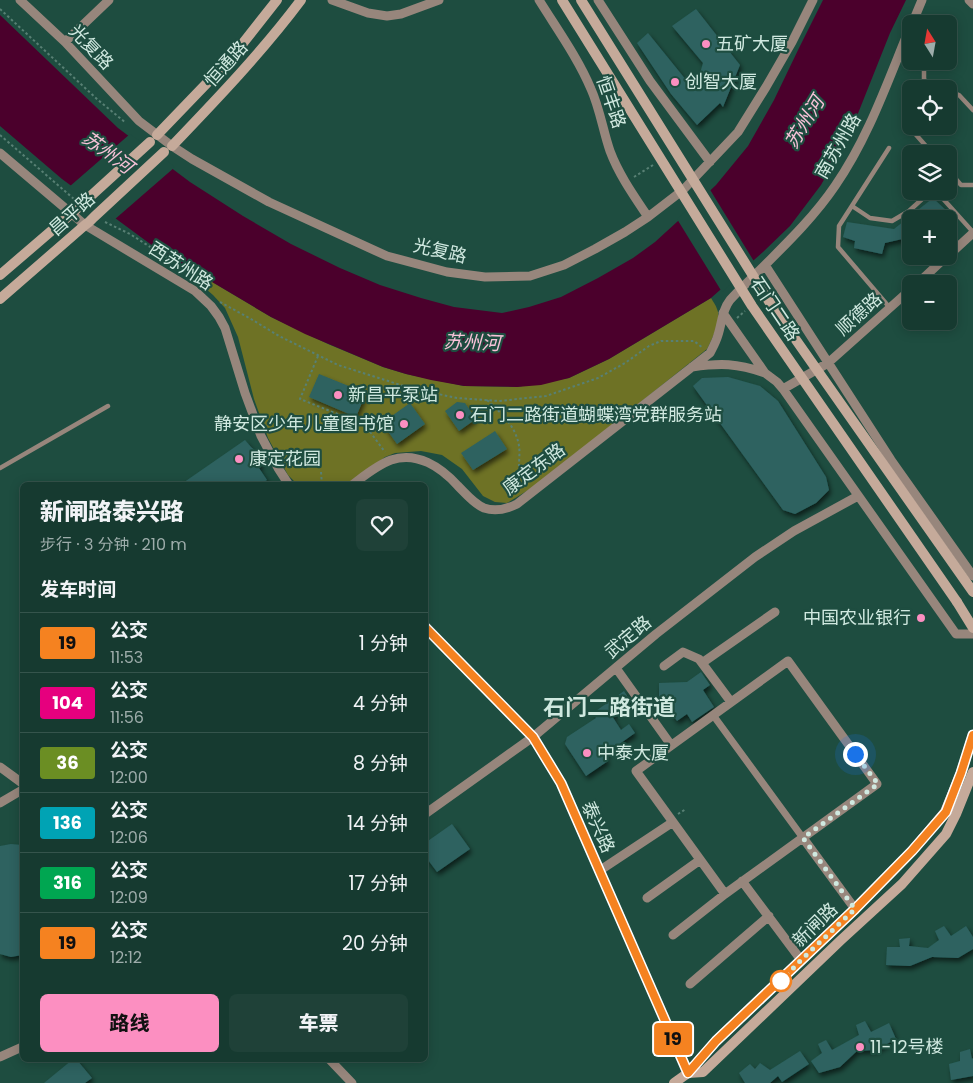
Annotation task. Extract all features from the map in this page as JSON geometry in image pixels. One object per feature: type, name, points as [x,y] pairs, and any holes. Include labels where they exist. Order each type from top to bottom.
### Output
[{"type":"main road","name":"恒通路","points":[[153,138],[232,57],[277,0]]},
{"type":"main road","name":"恒通路","points":[[168,149],[258,54],[301,0]]},
{"type":"main road","name":"石门二路","points":[[562,0],[752,306],[957,602],[973,628]]},
{"type":"main road","name":"石门二路","points":[[581,0],[770,303],[973,593]]},
{"type":"main road","name":"昌平路","points":[[0,275],[71,214],[153,138]]},
{"type":"main road","name":"昌平路","points":[[0,299],[89,222],[168,149]]},
{"type":"main road","name":"新闸路","points":[[674,1083],[688,1073],[716,1041],[855,909],[912,851],[946,812],[973,735]]},
{"type":"main road","name":"新闸路","points":[[688,1073],[703,1072],[902,884],[946,834],[973,772]]},
{"type":"street","name":"光复路","points":[[20,0],[64,42],[153,138],[168,149],[192,159],[278,206],[387,256],[447,272],[485,277],[530,276],[564,265],[595,250],[648,218],[683,190],[738,132],[792,42],[813,0]]},
{"type":"street","points":[[64,42],[109,0]]},
{"type":"street","points":[[332,0],[368,13],[387,16],[401,14],[440,0]]},
{"type":"street","name":"恒丰路","points":[[539,0],[591,87],[610,151],[625,182],[648,218]]},
{"type":"street","points":[[598,0],[650,81],[710,162]]},
{"type":"street","name":"南苏州路","points":[[916,15],[922,0]]},
{"type":"street","points":[[969,0],[973,4]]},
{"type":"street","name":"南苏州路","points":[[765,265],[811,216],[834,188],[865,137],[902,58]]},
{"type":"street","name":"西苏州路","points":[[0,153],[85,225],[195,291],[215,311],[228,335],[245,393],[262,436],[287,482]]},
{"type":"street","points":[[957,247],[973,232]]},
{"type":"street","name":"康定东路","points":[[356,482],[391,460],[405,457],[418,458],[431,463],[442,471],[470,499],[484,508],[508,509],[517,504],[692,368],[710,352],[718,334],[723,313],[730,300],[765,265]]},
{"type":"street","name":"石门二路","points":[[765,265],[891,460],[973,576]]},
{"type":"street","points":[[927,275],[938,265]]},
{"type":"street","name":"顺德路","points":[[783,389],[828,363],[902,297]]},
{"type":"street","points":[[723,313],[765,372],[783,389],[956,634],[973,634]]},
{"type":"street","points":[[692,368],[714,364],[732,364],[765,372]]},
{"type":"street","name":"武定路","points":[[428,812],[533,737],[656,634],[761,552],[794,531],[858,496]]},
{"type":"street","points":[[702,663],[775,612]]},
{"type":"street","name":"泰兴路","points":[[428,630],[533,737],[561,783],[688,1073]]},
{"type":"street","points":[[664,666],[683,652],[699,659],[731,702]]},
{"type":"street","points":[[673,935],[742,881],[878,784],[788,661],[636,771],[725,894]]},
{"type":"street","points":[[616,668],[671,745]]},
{"type":"street","points":[[713,715],[855,909]]},
{"type":"street","points":[[0,767],[20,782]]},
{"type":"street","points":[[0,803],[20,791]]},
{"type":"street","points":[[599,871],[673,822]]},
{"type":"street","points":[[647,898],[700,860]]},
{"type":"street","points":[[742,881],[801,960]]},
{"type":"street","points":[[690,984],[769,916]]},
{"type":"street","points":[[0,1057],[20,1048]]},
{"type":"street","points":[[332,1062],[352,1083]]},
{"type":"lane","points":[[924,70],[924,80]]},
{"type":"lane","points":[[957,94],[973,110]]},
{"type":"lane","points":[[916,135],[925,145]]},
{"type":"lane","points":[[889,148],[839,226],[838,247],[890,308]]},
{"type":"lane","points":[[957,180],[961,185],[973,185]]},
{"type":"lane","points":[[852,206],[870,218],[892,221],[909,211],[921,200]]},
{"type":"lane","points":[[944,200],[973,232]]},
{"type":"lane","points":[[0,468],[108,406]]},
{"type":"path","points":[[0,9],[98,100],[128,124]]},
{"type":"path","points":[[0,135],[80,204]]},
{"type":"path","points":[[625,182],[660,160]]},
{"type":"path","points":[[94,216],[130,234],[200,279],[212,294]]},
{"type":"path","points":[[218,302],[251,318],[279,336],[338,365],[410,388],[457,398],[499,401],[546,396],[598,378],[625,363],[649,346],[661,341],[694,341],[710,352]]},
{"type":"path","points":[[731,322],[752,306]]},
{"type":"path","points":[[318,356],[300,399],[365,425],[391,460]]},
{"type":"path","points":[[430,399],[431,393]]},
{"type":"path","points":[[488,400],[502,413],[515,432],[519,447],[519,466]]},
{"type":"path","points":[[321,472],[322,482]]},
{"type":"shaded area","points":[[202,276],[271,317],[383,367],[406,374],[464,386],[517,387],[569,378],[609,359],[711,298],[717,308],[718,318],[716,329],[707,349],[538,484],[507,503],[495,502],[483,496],[462,469],[442,455],[421,451],[395,453],[385,457],[353,482],[295,482],[288,475],[268,438],[254,399],[238,337],[225,308],[199,283]]},
{"type":"water","name":"苏州河","points":[[823,0],[906,0],[890,33],[851,131],[821,185],[790,226],[711,298],[609,359],[569,378],[541,385],[517,387],[464,386],[431,380],[383,367],[305,334],[271,317],[153,246],[62,179],[0,126],[0,15],[118,128],[190,182],[243,216],[291,244],[380,285],[454,307],[502,313],[561,297],[633,258],[655,242],[716,185],[748,146],[774,100]]},
{"type":"pier","points":[[130,134],[175,167],[114,220],[69,187]]},
{"type":"pier","points":[[709,188],[755,263],[722,292],[677,219]]},
{"type":"building","points":[[696,9],[740,65],[723,107],[720,103],[697,125],[671,94],[637,43],[648,33],[695,91],[703,63],[672,26]]},
{"type":"building","points":[[930,200],[935,200],[946,210],[918,210]]},
{"type":"building","points":[[847,222],[894,229],[902,223],[902,239],[885,243],[882,254],[854,248],[855,241],[843,237]]},
{"type":"building","name":"新昌平泵站","points":[[319,374],[366,393],[356,417],[309,397]]},
{"type":"building","points":[[728,377],[760,386],[778,401],[826,477],[829,490],[816,503],[795,514],[783,510],[693,386],[702,378]]},
{"type":"building","name":"石门二路街道蝴蝶湾党群服务站","points":[[457,402],[465,403],[476,419],[459,431],[445,411]]},
{"type":"building","name":"静安区少年儿童图书馆","points":[[410,403],[425,424],[397,444],[382,423]]},
{"type":"building","points":[[495,431],[507,449],[473,470],[461,453]]},
{"type":"building","name":"康定花园","points":[[245,440],[259,454],[261,463],[259,468],[267,480],[264,482],[184,482]]},
{"type":"building","points":[[701,672],[710,685],[703,690],[714,707],[692,722],[687,714],[677,721],[659,696],[659,683],[687,682]]},
{"type":"building","points":[[624,691],[631,702],[612,716],[621,730],[629,724],[635,733],[604,755],[608,761],[586,776],[565,744],[567,737],[596,718],[593,713]]},
{"type":"building","points":[[452,824],[470,849],[437,872],[428,860],[428,841]]},
{"type":"building","points":[[20,845],[20,955],[11,957],[0,954],[0,846]]},
{"type":"building","points":[[944,926],[951,936],[966,926],[973,937],[973,949],[958,958],[932,957],[910,966],[886,965],[887,947],[900,947],[899,939],[910,938],[909,946],[928,948],[939,940],[935,931]]},
{"type":"building","name":"11-12号楼","points":[[865,1021],[871,1032],[889,1023],[896,1039],[876,1050],[857,1051],[840,1067],[819,1073],[811,1061],[822,1053],[818,1044],[826,1040],[832,1050],[859,1035],[856,1025]]},
{"type":"building","points":[[970,1049],[973,1058],[973,1076],[951,1080],[949,1064],[960,1061],[960,1052]]},
{"type":"building","points":[[800,1051],[809,1064],[782,1082],[778,1076],[770,1083],[745,1083],[739,1073],[750,1064],[755,1069],[760,1063],[770,1070]]},
{"type":"building","points":[[70,1062],[79,1062],[92,1078],[85,1083],[44,1083]]},
{"type":"bus line","name":"19","points":[[428,630],[533,737],[561,783],[688,1073],[716,1041],[855,909],[912,851],[946,812],[973,735]]},
{"type":"place","name":"五矿大厦","points":[[706,44]]},
{"type":"place","name":"创智大厦","points":[[675,82]]},
{"type":"place","name":"新昌平泵站","points":[[338,395]]},
{"type":"place","name":"石门二路街道蝴蝶湾党群服务站","points":[[460,415]]},
{"type":"place","name":"静安区少年儿童图书馆","points":[[404,424]]},
{"type":"place","name":"康定花园","points":[[239,459]]},
{"type":"place","name":"中国农业银行","points":[[921,618]]},
{"type":"place","name":"中泰大厦","points":[[587,753]]},
{"type":"place","name":"11-12号楼","points":[[860,1047]]},
{"type":"district","name":"石门二路街道","points":[[609,707]]},
{"type":"route","points":[[781,981],[855,909],[803,838],[878,784],[855,754]]}]
